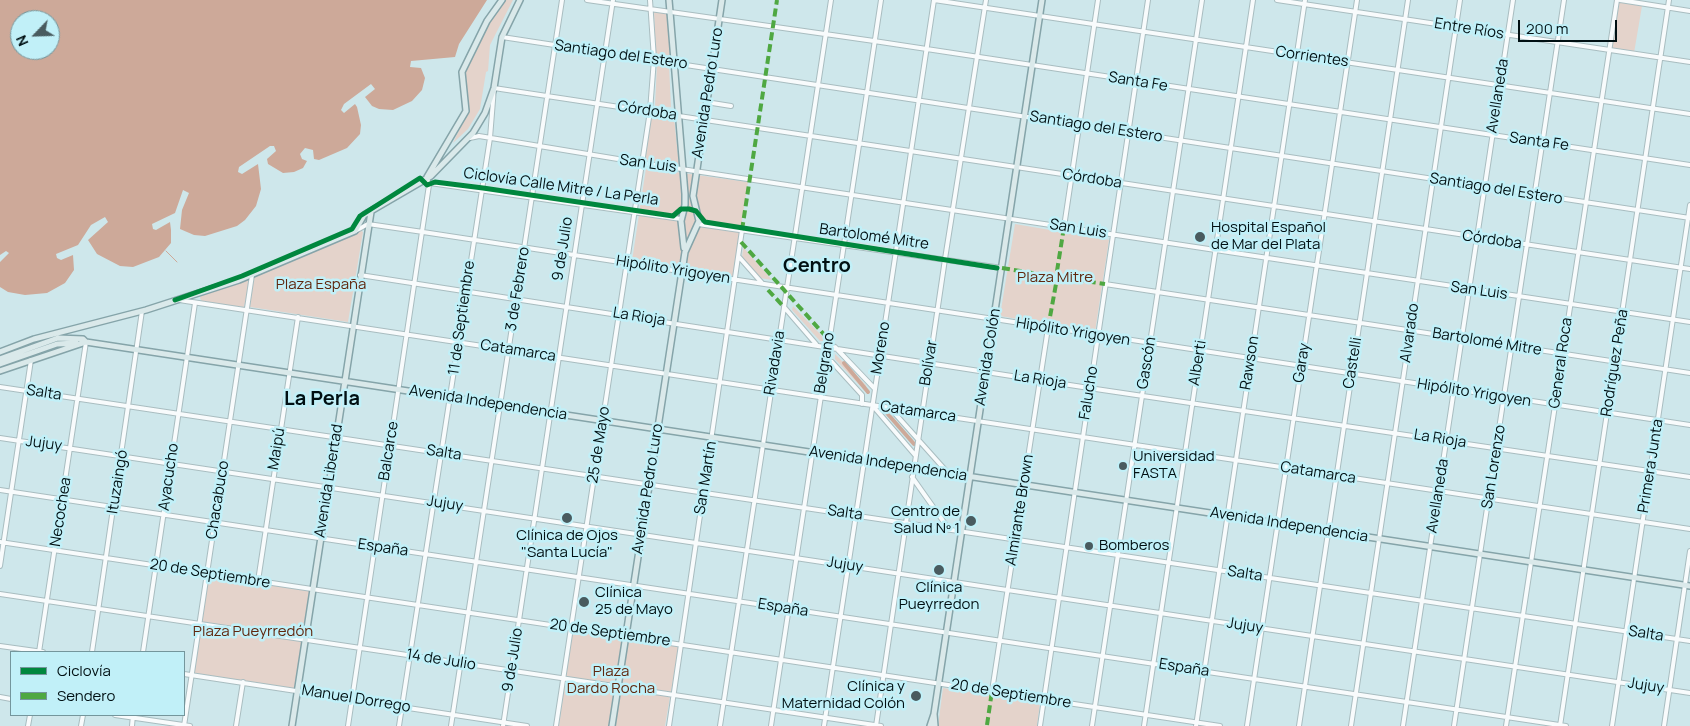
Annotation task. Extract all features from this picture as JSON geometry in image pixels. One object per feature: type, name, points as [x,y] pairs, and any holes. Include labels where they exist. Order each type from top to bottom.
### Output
[{"type":"main road","points":[[427,177],[427,173],[445,148],[466,109],[462,76],[468,56],[486,21],[502,0]]},
{"type":"main road","points":[[0,352],[59,332],[142,311],[252,275],[355,230],[362,217],[427,177],[468,140],[482,119],[494,88],[502,37],[520,0]]},
{"type":"main road","name":"Avenida Pedro Luro","points":[[669,0],[685,194],[685,205],[681,220],[685,252]]},
{"type":"main road","name":"Avenida Pedro Luro","points":[[612,726],[681,271],[685,252],[697,225],[693,196],[722,0]]},
{"type":"main road","name":"Avenida Colón","points":[[932,726],[1042,0]]},
{"type":"main road","points":[[445,148],[448,153],[453,154]]},
{"type":"main road","points":[[685,194],[689,199],[693,196]]},
{"type":"main road","name":"Avenida Libertad","points":[[292,726],[369,214],[375,209]]},
{"type":"main road","points":[[697,215],[689,212],[681,220],[687,229],[697,225]]},
{"type":"main road","points":[[59,332],[83,339],[86,342]]},
{"type":"main road","points":[[0,359],[58,338],[73,337]]},
{"type":"main road","points":[[18,352],[34,340]]},
{"type":"main road","points":[[0,364],[60,343],[86,342]]},
{"type":"main road","name":"Avenida Independencia","points":[[86,342],[1688,585]]},
{"type":"main road","points":[[0,371],[79,343]]},
{"type":"street","name":"3 de Febrero","points":[[451,726],[562,0]]},
{"type":"street","name":"Santa Fe","points":[[587,0],[613,2],[874,41],[1690,165]]},
{"type":"street","name":"25 de Mayo","points":[[556,726],[650,112],[654,59],[650,0]]},
{"type":"street","name":"Rivadavia","points":[[720,726],[831,0]]},
{"type":"street","name":"Belgrano","points":[[771,726],[881,0]]},
{"type":"street","name":"Corrientes","points":[[934,0],[1690,114]]},
{"type":"street","name":"Moreno","points":[[824,726],[934,0]]},
{"type":"street","name":"Bolívar","points":[[876,726],[952,210],[986,0]]},
{"type":"street","points":[[1064,227],[1098,0]]},
{"type":"street","name":"Falucho","points":[[1040,726],[1050,647],[1148,0]]},
{"type":"street","name":"Gascón","points":[[1092,726],[1202,0]]},
{"type":"street","name":"Alberti","points":[[1144,726],[1253,0]]},
{"type":"street","name":"Entre Ríos","points":[[1277,0],[1305,2],[1690,62]]},
{"type":"street","name":"Garay","points":[[1247,726],[1357,0]]},
{"type":"street","name":"Castelli","points":[[1299,726],[1408,0]]},
{"type":"street","name":"Alvarado","points":[[1351,726],[1460,0]]},
{"type":"street","name":"Avellaneda","points":[[1403,726],[1513,0]]},
{"type":"street","name":"San Lorenzo","points":[[1454,726],[1564,0]]},
{"type":"street","points":[[1619,0],[1690,11]]},
{"type":"street","name":"General Roca","points":[[1506,726],[1600,100],[1619,0]]},
{"type":"street","name":"Rodríguez Peña","points":[[1560,726],[1669,0]]},
{"type":"street","name":"9 de Julio","points":[[504,724],[613,2]]},
{"type":"street","name":"Rawson","points":[[1196,724],[1305,2]]},
{"type":"street","name":"Santiago del Estero","points":[[502,37],[1689,218]]},
{"type":"street","name":"Córdoba","points":[[494,88],[1690,269]]},
{"type":"street","name":"11 de Septiembre","points":[[399,726],[490,138],[494,88]]},
{"type":"street","points":[[706,102],[732,106]]},
{"type":"street","name":"San Luis","points":[[468,140],[476,136],[490,138],[1469,290],[1690,322]]},
{"type":"street","points":[[427,177],[430,183],[532,196],[681,220]]},
{"type":"street","name":"Balcarce","points":[[348,726],[430,183]]},
{"type":"street","name":"Primera Junta","points":[[1612,726],[1690,205]]},
{"type":"street","points":[[355,230],[368,224]]},
{"type":"street","name":"Hipólito Yrigoyen","points":[[368,224],[1690,425]]},
{"type":"street","name":"Bartolomé Mitre","points":[[697,225],[794,237],[1002,268]]},
{"type":"street","name":"San Martín","points":[[669,726],[721,383],[742,230]]},
{"type":"street","points":[[739,257],[762,283]]},
{"type":"street","name":"Chacabuco","points":[[184,726],[252,275]]},
{"type":"street","name":"La Rioja","points":[[360,275],[779,338],[1089,388],[1690,477]]},
{"type":"street","name":"Bartolomé Mitre","points":[[1105,284],[1690,373]]},
{"type":"street","name":"Catamarca","points":[[176,300],[1690,529]]},
{"type":"street","name":"Ayacucho","points":[[143,651],[195,302]]},
{"type":"street","points":[[784,307],[816,344]]},
{"type":"street","name":"Ituzaingó","points":[[92,651],[142,311]]},
{"type":"street","name":"Maipú","points":[[258,581],[298,317]]},
{"type":"street","name":"Almirante Brown","points":[[992,691],[1048,328]]},
{"type":"street","name":"Necochea","points":[[39,651],[86,342]]},
{"type":"street","points":[[835,347],[875,389]]},
{"type":"street","points":[[0,566],[2,542],[31,360]]},
{"type":"street","points":[[826,360],[832,362],[862,395],[862,404]]},
{"type":"street","name":"Salta","points":[[0,387],[1690,640]]},
{"type":"street","points":[[872,406],[916,455]]},
{"type":"street","points":[[890,408],[948,473]]},
{"type":"street","name":"Jujuy","points":[[0,438],[1690,693]]},
{"type":"street","points":[[912,477],[948,529]]},
{"type":"street","name":"España","points":[[0,490],[634,584],[1566,726]]},
{"type":"street","name":"20 de Septiembre","points":[[2,542],[939,682],[1196,724],[1220,726]]},
{"type":"street","points":[[1664,726],[1677,639],[1688,585],[1690,551]]},
{"type":"street","name":"14 de Julio","points":[[0,594],[881,726]]},
{"type":"street","points":[[0,646],[32,651]]},
{"type":"street","name":"Manuel Dorrego","points":[[185,674],[527,726]]},
{"type":"street","points":[[236,726],[243,682]]},
{"type":"street","points":[[132,726],[133,716],[190,726]]},
{"type":"green space","points":[[504,0],[513,0],[490,45],[488,71],[486,72],[480,109],[468,129],[453,143],[469,109],[465,72],[488,23]]},
{"type":"green space","points":[[1618,2],[1642,6],[1634,53],[1610,49]]},
{"type":"green space","points":[[654,11],[667,14],[671,58],[656,56]]},
{"type":"green space","points":[[657,64],[669,65],[671,107],[655,106]]},
{"type":"green space","points":[[652,114],[674,118],[679,165],[645,160]]},
{"type":"green space","points":[[646,168],[748,182],[733,277],[632,261]]},
{"type":"green space","name":"Plaza Mitre","points":[[1015,224],[1109,240],[1095,332],[1000,316]]},
{"type":"green space","name":"Plaza España","points":[[360,230],[363,232],[348,322],[250,307],[254,276]]},
{"type":"green space","points":[[743,248],[772,280],[760,278],[742,258]]},
{"type":"green space","points":[[247,279],[250,280],[244,307],[202,302],[200,298],[201,294]]},
{"type":"green space","points":[[793,306],[823,337],[823,341],[820,341],[792,310]]},
{"type":"green space","points":[[835,354],[866,385],[867,390],[863,389],[835,359]]},
{"type":"green space","name":"Plaza Pueyrredón","points":[[207,573],[313,589],[298,690],[192,675]]},
{"type":"green space","name":"Plaza Dardo Rocha","points":[[572,629],[679,645],[665,726],[559,726]]},
{"type":"green space","points":[[943,688],[1040,703],[1037,726],[938,726]]},
{"type":"shaded area","points":[[0,0],[487,0],[459,44],[455,57],[411,61],[410,67],[421,68],[425,78],[422,90],[412,101],[393,110],[379,109],[372,106],[365,97],[375,89],[371,84],[344,104],[341,110],[344,113],[355,104],[361,125],[360,134],[347,148],[319,160],[314,159],[313,150],[305,148],[300,154],[302,159],[307,161],[303,168],[294,172],[283,173],[268,164],[267,159],[276,151],[274,146],[270,146],[239,167],[238,172],[242,174],[258,164],[261,189],[256,206],[245,220],[237,226],[205,236],[194,235],[180,229],[182,210],[189,193],[183,190],[175,213],[152,224],[153,229],[156,230],[170,222],[171,243],[159,257],[133,267],[120,266],[97,254],[88,240],[108,222],[105,217],[91,225],[78,245],[56,254],[57,258],[61,260],[73,255],[74,270],[65,283],[47,293],[25,295],[8,292],[0,287],[0,262],[9,253],[6,251],[0,255]]},
{"type":"waterway","points":[[166,251],[177,262]]},
{"type":"waterway","points":[[844,363],[868,392]]},
{"type":"waterway","points":[[886,412],[914,444]]},
{"type":"marked path","points":[[742,230],[777,0]]},
{"type":"marked path","points":[[1057,271],[1064,227]]},
{"type":"marked path","points":[[741,242],[829,340]]},
{"type":"marked path","points":[[1002,268],[1051,276]]},
{"type":"marked path","points":[[1064,278],[1105,284]]},
{"type":"marked path","points":[[1048,328],[1056,284]]},
{"type":"marked path","points":[[768,290],[784,307]]},
{"type":"marked path","points":[[987,725],[992,691]]},
{"type":"cycle path","name":"Ciclovía Calle Mitre / La Perla","points":[[175,300],[242,276],[352,229],[360,216],[420,178],[427,185],[435,182],[483,188],[673,216],[681,209],[689,209],[696,211],[705,222],[997,268]]},
{"type":"place","name":"Hospital Español de Mar del Plata","points":[[1200,237]]},
{"type":"place","name":"Universidad FASTA","points":[[1123,466]]},
{"type":"place","name":"Clínica de Ojos \"Santa Lucía\"","points":[[567,518]]},
{"type":"place","name":"Centro de Salud Nº 1","points":[[971,521]]},
{"type":"place","name":"Bomberos","points":[[1089,546]]},
{"type":"place","name":"Clínica Pueyrredon","points":[[939,570]]},
{"type":"place","name":"Clínica 25 de Mayo","points":[[584,602]]},
{"type":"place","name":"Clínica y Maternidad Colón","points":[[916,696]]},
{"type":"district","name":"Centro","points":[[817,266]]},
{"type":"district","name":"La Perla","points":[[322,399]]}]
